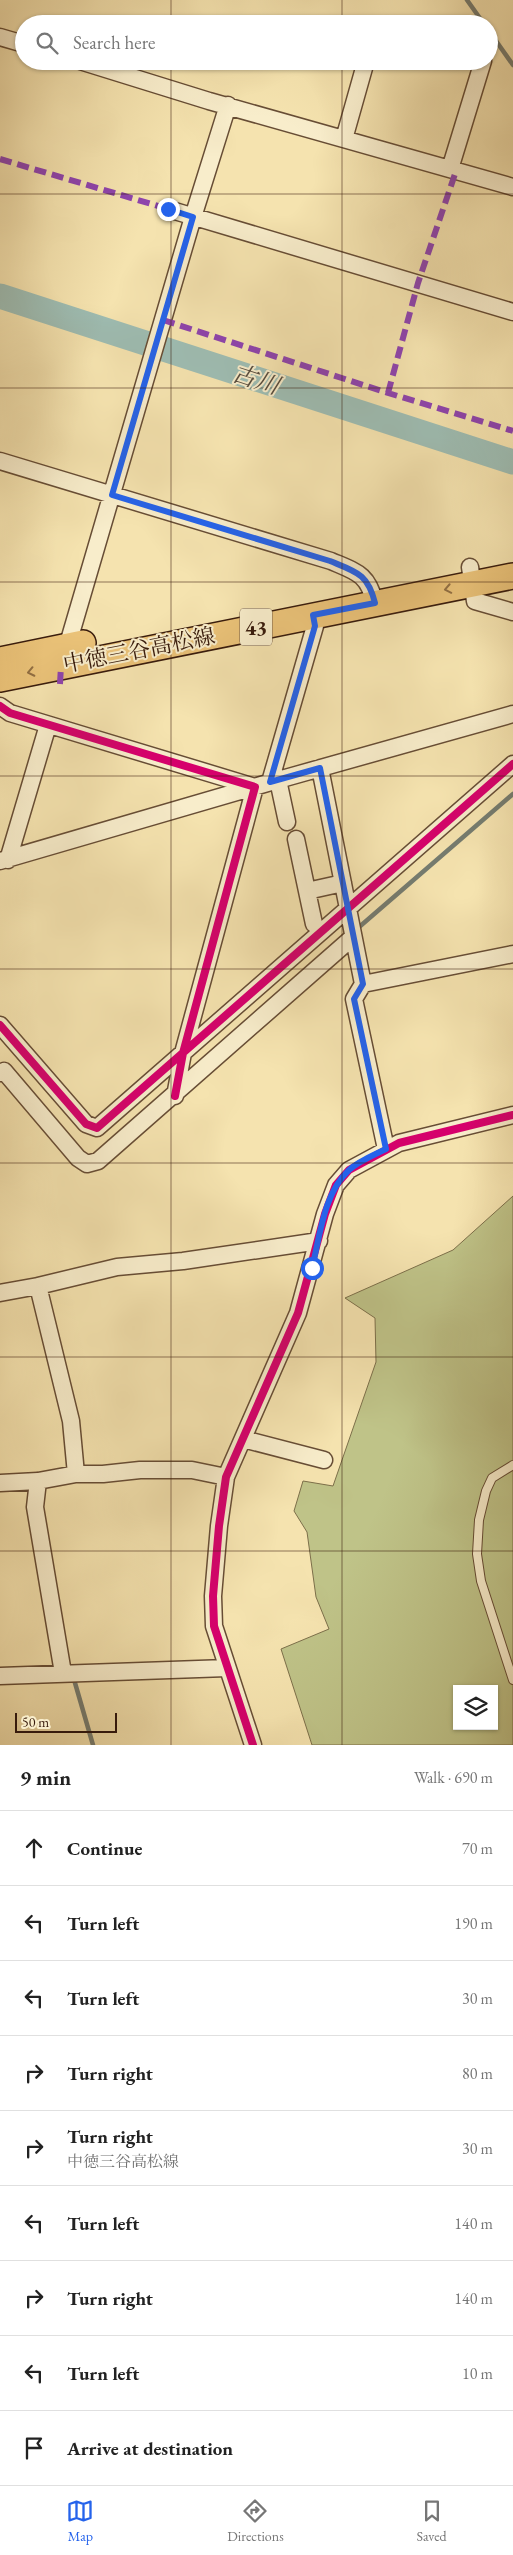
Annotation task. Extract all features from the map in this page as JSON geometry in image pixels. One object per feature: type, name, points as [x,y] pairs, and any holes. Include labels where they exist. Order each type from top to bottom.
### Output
[{"type":"main road","name":"中徳三谷高松線","points":[[0,679],[64,656],[471,575],[513,558]]},
{"type":"main road","name":"中徳三谷高松線","points":[[471,575],[513,576]]},
{"type":"main road","name":"中徳三谷高松線","points":[[0,660],[64,656],[313,615],[373,595]]},
{"type":"street","points":[[0,37],[15,41]]},
{"type":"street","points":[[110,70],[513,187]]},
{"type":"street","points":[[344,139],[363,70]]},
{"type":"street","points":[[450,169],[480,70]]},
{"type":"street","points":[[64,656],[193,217],[220,103]]},
{"type":"street","points":[[168,209],[513,312]]},
{"type":"street","points":[[0,461],[330,561],[362,575],[373,595]]},
{"type":"street","points":[[471,575],[476,601],[513,612]]},
{"type":"street","points":[[175,1096],[183,1053],[315,626],[313,615]]},
{"type":"street","points":[[0,706],[10,713],[48,725],[268,783],[287,822]]},
{"type":"street","points":[[4,860],[513,714]]},
{"type":"street","points":[[4,860],[48,725]]},
{"type":"street","points":[[0,1025],[86,1124],[97,1128],[513,764]]},
{"type":"street","points":[[320,768],[363,984],[354,999],[386,1149]]},
{"type":"street","points":[[296,839],[314,924]]},
{"type":"street","points":[[307,891],[343,883]]},
{"type":"street","points":[[0,1073],[4,1071],[78,1158],[87,1164],[98,1161],[175,1096],[354,937]]},
{"type":"street","points":[[363,984],[513,954]]},
{"type":"street","points":[[253,1745],[214,1626],[212,1596],[218,1526],[226,1477],[298,1313],[325,1214],[336,1185],[349,1170],[386,1149],[425,1135],[513,1115]]},
{"type":"street","points":[[0,1293],[118,1267],[183,1261],[319,1241]]},
{"type":"street","points":[[38,1286],[71,1420],[76,1474]]},
{"type":"street","points":[[243,1439],[324,1460]]},
{"type":"street","points":[[0,1483],[38,1481],[76,1474],[103,1474],[140,1470],[192,1470],[226,1477]]},
{"type":"street","points":[[38,1481],[35,1507],[63,1673]]},
{"type":"street","points":[[0,1676],[227,1668]]},
{"type":"lane","points":[[513,1464],[492,1478],[486,1491],[479,1520],[477,1554],[481,1581],[513,1680]]},
{"type":"green space","points":[[513,1196],[513,1745],[312,1745],[281,1649],[329,1629],[316,1597],[307,1532],[294,1511],[303,1481],[333,1486],[376,1362],[375,1318],[345,1298],[453,1250]]},
{"type":"waterway","points":[[467,0],[478,15]]},
{"type":"waterway","points":[[498,44],[513,65]]},
{"type":"waterway","name":"古川","points":[[0,296],[513,462]]},
{"type":"waterway","points":[[358,928],[513,794]]},
{"type":"waterway","points":[[73,1676],[93,1745]]},
{"type":"marked path","points":[[0,159],[168,209]]},
{"type":"marked path","points":[[388,393],[418,283],[456,171]]},
{"type":"marked path","points":[[163,320],[388,393],[513,431]]},
{"type":"marked path","points":[[60,684],[61,666]]},
{"type":"cycle path","points":[[0,706],[10,713],[255,787],[183,1053],[175,1096]]},
{"type":"cycle path","points":[[0,1025],[86,1124],[97,1128],[513,764]]},
{"type":"cycle path","points":[[253,1745],[214,1626],[213,1596],[219,1526],[226,1477],[298,1313],[325,1214],[336,1185],[349,1170],[399,1143],[513,1115]]},
{"type":"route","points":[[168,209],[193,217],[112,495],[330,561],[362,575],[371,587],[375,603],[313,615],[315,626],[270,782],[320,768],[363,984],[354,999],[386,1149],[349,1170],[336,1185],[325,1214],[312,1268]]}]
